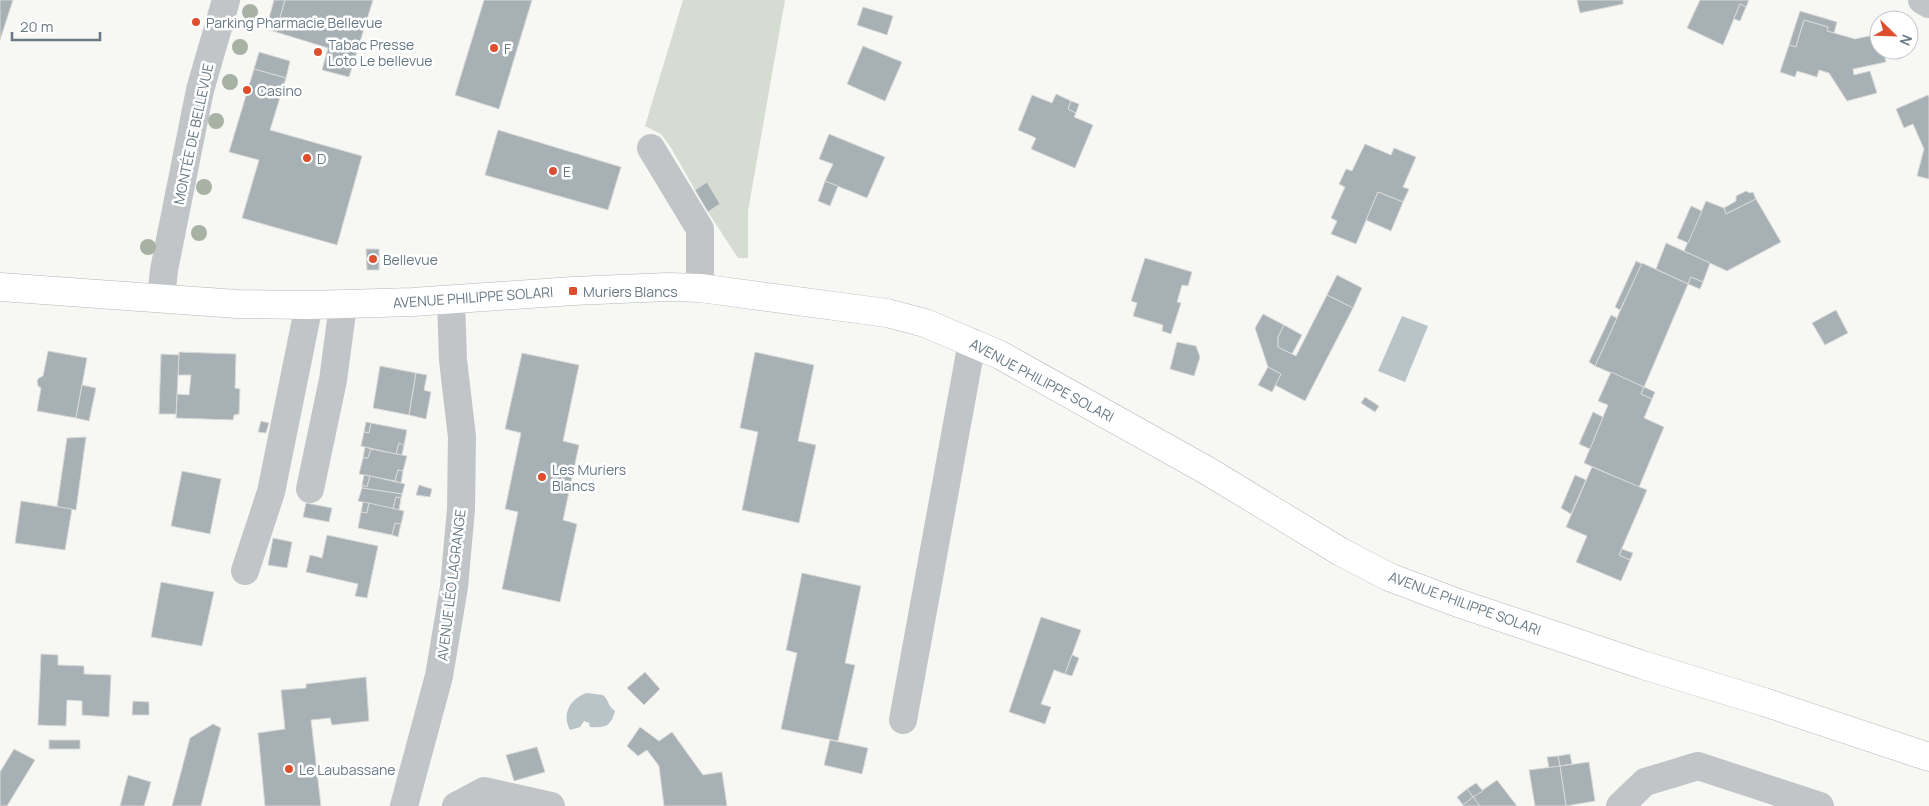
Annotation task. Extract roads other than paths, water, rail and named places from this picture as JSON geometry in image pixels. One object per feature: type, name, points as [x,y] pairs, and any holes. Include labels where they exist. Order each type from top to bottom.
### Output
[{"type":"main road","name":"AVENUE PHILIPPE SOLARI","points":[[0,287],[237,304],[309,305],[451,300],[572,291],[668,287],[700,288],[887,313],[924,323],[1000,355],[1117,419],[1215,475],[1341,552],[1389,577],[1458,603],[1643,665],[1764,702],[1929,757]]},
{"type":"street","name":"MONTÉE DE BELLEVUE","points":[[161,298],[164,270],[200,90],[226,0]]},
{"type":"street","points":[[1922,0],[1929,4]]},
{"type":"street","points":[[651,148],[700,230],[700,288]]},
{"type":"street","name":"AVENUE LÉO LAGRANGE","points":[[404,806],[439,676],[454,587],[461,509],[462,437],[453,360],[451,300]]},
{"type":"street","points":[[245,571],[271,492],[309,305]]},
{"type":"street","points":[[310,489],[332,380],[343,305]]},
{"type":"street","points":[[903,720],[972,342]]},
{"type":"street","points":[[1620,806],[1645,782],[1698,766],[1820,806]]},
{"type":"street","points":[[456,806],[484,792],[551,806]]},
{"type":"place","name":"Parking Pharmacie Bellevue","points":[[196,22]]},
{"type":"place","name":"F","points":[[494,48]]},
{"type":"place","name":"Tabac Presse Loto Le bellevue","points":[[318,52]]},
{"type":"place","name":"Casino","points":[[247,90]]},
{"type":"place","name":"D","points":[[307,158]]},
{"type":"place","name":"E","points":[[553,171]]},
{"type":"place","name":"Bellevue","points":[[373,259]]},
{"type":"place","name":"Muriers Blancs","points":[[573,291]]},
{"type":"place","name":"Les Muriers Blancs","points":[[542,477]]},
{"type":"place","name":"Le Laubassane","points":[[289,769]]}]
